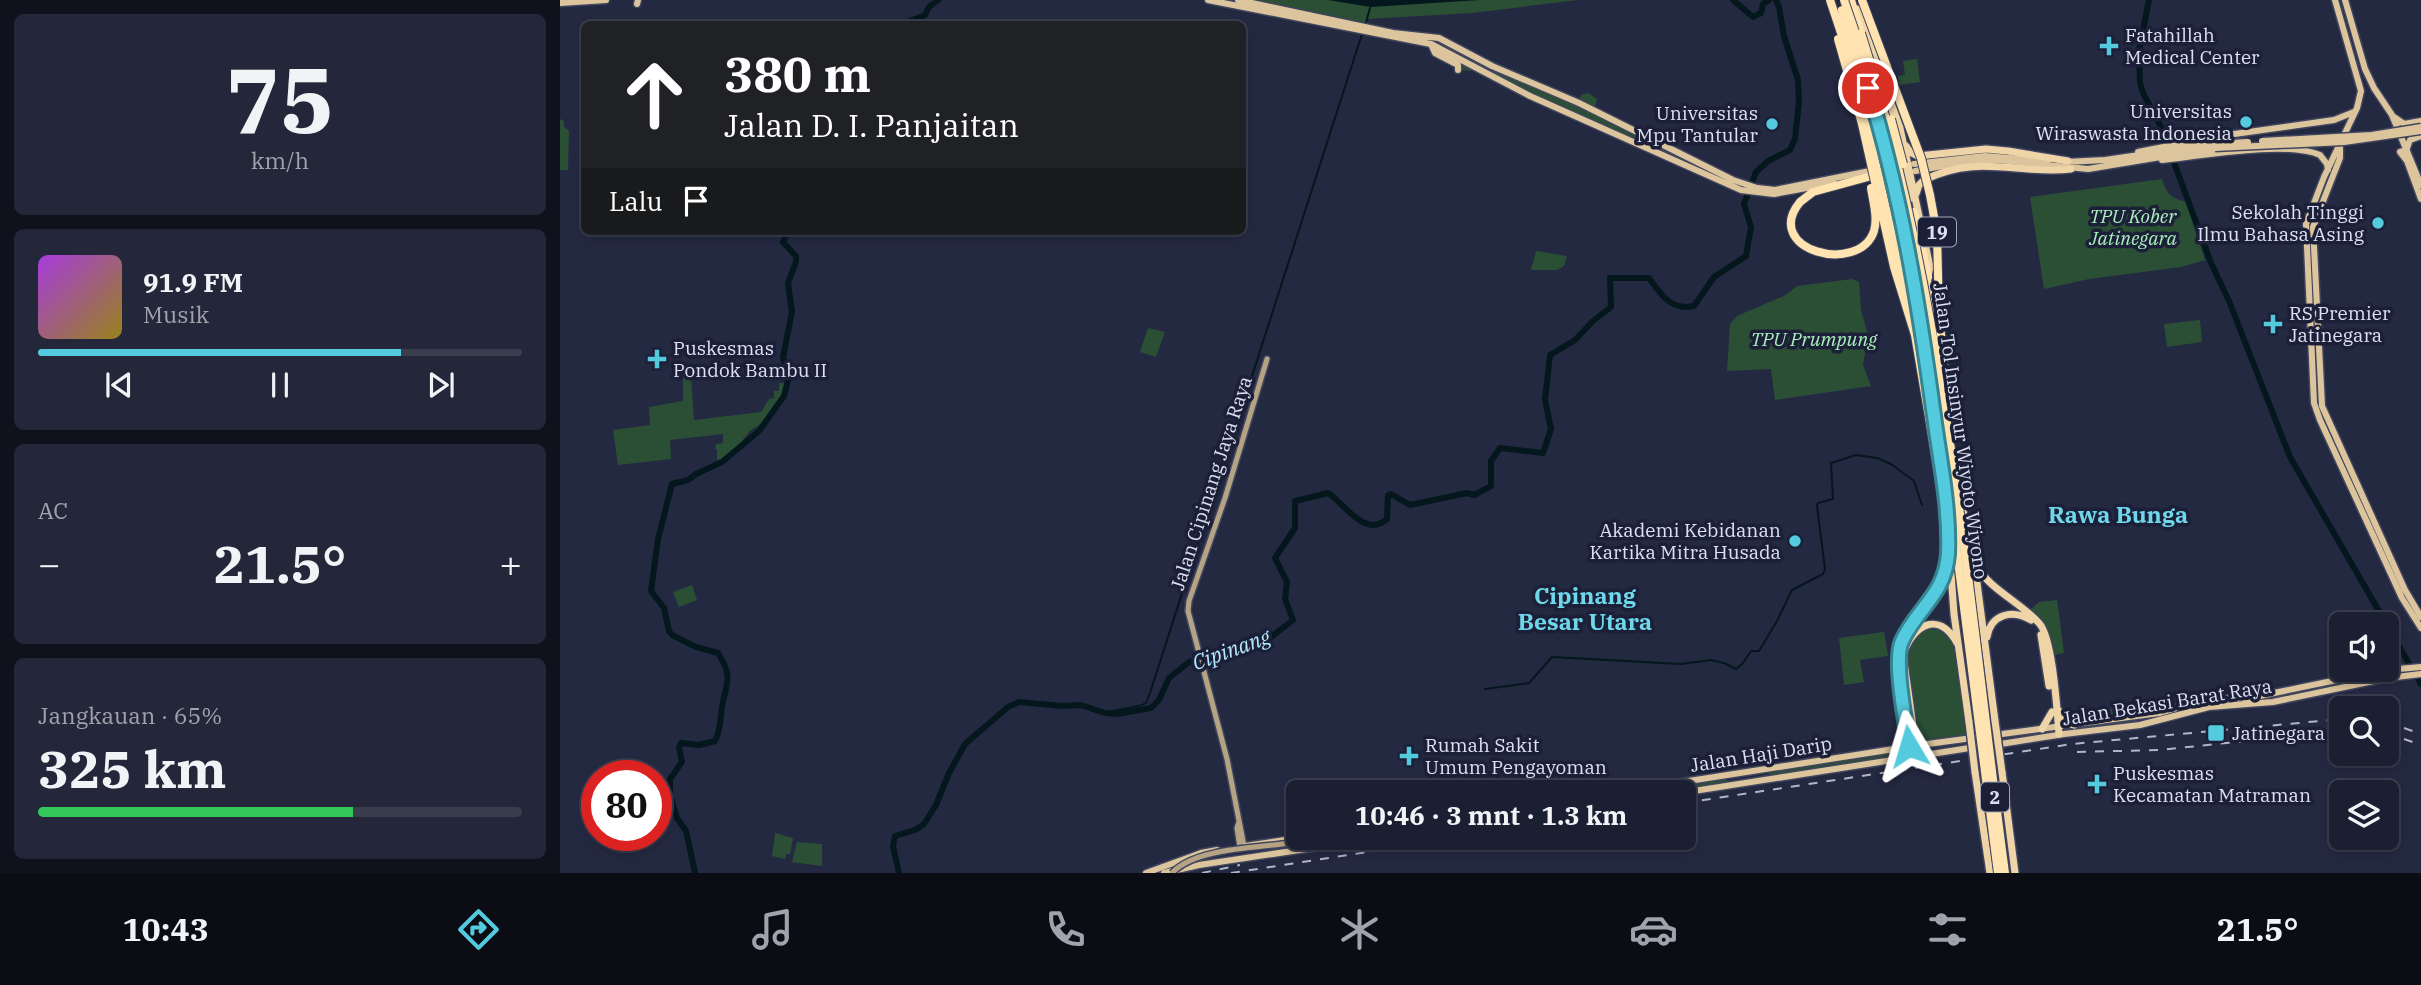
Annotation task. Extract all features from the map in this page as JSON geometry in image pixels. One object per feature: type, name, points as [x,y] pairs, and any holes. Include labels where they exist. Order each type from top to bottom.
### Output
[{"type":"highway","points":[[1828,0],[1860,120],[1894,267],[1916,335],[1942,497]]},
{"type":"highway","name":"19","points":[[1828,0],[1856,78],[1899,265],[1918,323],[1945,465]]},
{"type":"highway","points":[[1841,0],[1883,139],[1910,264],[1942,473],[1948,555],[1990,873]]},
{"type":"highway","points":[[1841,0],[1905,239]]},
{"type":"highway","name":"Jalan Tol Insinyur Wiyoto Wiyono","points":[[1841,0],[1880,120],[1918,286],[1945,465],[1998,873]]},
{"type":"highway","points":[[1852,0],[1908,149],[1919,156],[1986,149],[2008,151],[2070,165]]},
{"type":"highway","name":"Jalan Tol Insinyur Wiyoto Wiyono","points":[[1852,0],[1876,78],[1921,266],[1955,474],[2005,873]]},
{"type":"highway","name":"19","points":[[1862,0],[1921,158],[1935,218],[1938,315],[1955,474]]},
{"type":"highway","points":[[1859,13],[1896,141],[1928,277]]},
{"type":"highway","points":[[1856,49],[1867,46]]},
{"type":"highway","points":[[1876,78],[1898,139],[1928,277],[1959,491],[1974,560],[2015,873]]},
{"type":"highway","points":[[1860,120],[1875,222],[1873,234],[1857,249],[1841,254],[1808,249],[1797,240],[1791,227],[1792,213],[1800,202],[1813,192],[1873,174]]},
{"type":"highway","points":[[1900,128],[1930,267],[1928,277]]},
{"type":"highway","points":[[1916,198],[1916,190],[1924,180],[1954,169],[1991,165],[2046,170],[2070,165]]},
{"type":"highway","points":[[1903,310],[1910,264]]},
{"type":"highway","points":[[1914,756],[1899,651],[1902,641],[1936,594],[1945,574],[1948,555]]},
{"type":"highway","points":[[1974,560],[1985,576],[2044,630],[2055,697],[2056,731]]},
{"type":"highway","points":[[1986,655],[1987,632],[1998,617],[2020,615],[2035,624],[2040,632],[2056,731]]},
{"type":"highway","points":[[1912,746],[1903,655],[1908,640],[1916,629],[1933,624],[1946,629],[1959,646]]},
{"type":"highway","points":[[2055,697],[2062,718],[2074,725]]},
{"type":"highway","points":[[2042,729],[2052,712]]},
{"type":"main road","points":[[560,3],[606,0]]},
{"type":"main road","points":[[1208,0],[1431,44],[1506,85],[1648,150],[1743,188]]},
{"type":"main road","points":[[1238,0],[1365,30],[1431,36],[1444,40],[1623,125],[1743,188]]},
{"type":"main road","points":[[2335,0],[2360,85],[2357,108],[2306,224],[2322,409],[2405,590],[2421,617]]},
{"type":"main road","points":[[2345,0],[2365,69],[2392,116],[2421,199]]},
{"type":"main road","points":[[1431,44],[1437,43],[1462,50]]},
{"type":"main road","points":[[1431,44],[1435,53],[1458,65],[1458,70]]},
{"type":"main road","points":[[1914,167],[1998,160],[2105,168],[2177,146],[2344,118],[2357,108]]},
{"type":"main road","points":[[2392,116],[2404,124],[2421,121]]},
{"type":"main road","points":[[1604,128],[1609,122],[1605,117]]},
{"type":"main road","points":[[1619,135],[1615,128],[1623,125]]},
{"type":"main road","points":[[2264,131],[2269,139],[2269,146],[2265,150]]},
{"type":"main road","points":[[2403,151],[2410,140],[2421,131]]},
{"type":"main road","points":[[2177,146],[2344,142],[2421,131]]},
{"type":"main road","points":[[2340,144],[2340,158],[2313,227],[2310,255],[2315,408],[2399,592],[2421,628]]},
{"type":"main road","points":[[2132,159],[2141,151],[2186,152],[2215,146]]},
{"type":"main road","points":[[2132,159],[2297,149],[2318,153],[2325,160],[2328,170]]},
{"type":"main road","points":[[2403,151],[2421,185]]},
{"type":"main road","points":[[1725,189],[1787,192],[1873,174]]},
{"type":"main road","name":"Jalan Cipinang Jaya Raya","points":[[1242,846],[1227,759],[1198,653],[1189,614],[1189,601],[1225,498],[1267,359]]},
{"type":"main road","name":"Jalan Bekasi Barat Raya","points":[[2399,669],[2419,670]]},
{"type":"main road","name":"Jalan Bekasi Barat Raya","points":[[1912,746],[2042,729],[2056,731],[2140,725],[2210,708],[2273,702],[2419,670]]},
{"type":"main road","name":"Jalan Bekasi Barat Raya","points":[[1914,756],[2004,744],[2074,725],[2160,713],[2214,698],[2250,698],[2329,682]]},
{"type":"main road","name":"Jalan Haji Darip","points":[[1695,780],[1912,746]]},
{"type":"main road","name":"Jalan Haji Darip","points":[[1696,791],[1914,756]]},
{"type":"main road","points":[[1146,873],[1201,853],[1286,840]]},
{"type":"main road","points":[[1174,873],[1184,863],[1204,855],[1286,845]]},
{"type":"main road","points":[[1164,873],[1300,850]]},
{"type":"green space","points":[[1239,0],[1578,0],[1472,13],[1367,19],[1365,27]]},
{"type":"green space","points":[[1373,29],[1426,35],[1579,102],[1581,95],[1588,93],[1597,99],[1594,111],[1751,187],[1741,190],[1471,67],[1471,71],[1458,70],[1431,44]]},
{"type":"green space","points":[[1917,59],[1920,82],[1899,85],[1898,76],[1905,75],[1903,61]]},
{"type":"green space","points":[[560,119],[569,131],[568,170],[560,170]]},
{"type":"green space","name":"TPU Kober Jatinegara","points":[[2162,179],[2170,195],[2186,202],[2205,260],[2181,267],[2089,279],[2044,289],[2030,197]]},
{"type":"green space","points":[[1536,251],[1567,256],[1564,266],[1557,270],[1531,270]]},
{"type":"green space","name":"TPU Prumpung","points":[[1852,279],[1859,282],[1861,310],[1868,335],[1863,365],[1871,386],[1775,400],[1771,369],[1727,371],[1730,324],[1737,316],[1786,295],[1797,286]]},
{"type":"green space","points":[[2200,320],[2202,342],[2167,347],[2164,324]]},
{"type":"green space","points":[[1148,328],[1165,332],[1156,357],[1140,352]]},
{"type":"green space","points":[[691,376],[694,420],[761,412],[769,399],[774,398],[774,391],[779,391],[779,383],[785,383],[778,404],[768,418],[750,431],[732,453],[723,459],[717,460],[715,449],[716,444],[723,443],[723,434],[670,440],[671,459],[618,465],[613,430],[650,425],[649,407],[683,401],[683,377]]},
{"type":"green space","points":[[692,585],[697,600],[679,607],[673,592]]},
{"type":"green space","points":[[2057,600],[2064,653],[2050,656],[2044,630],[2027,613],[2039,602]]},
{"type":"green space","points":[[1920,629],[1943,630],[1956,647],[1969,737],[1917,743],[1903,655]]},
{"type":"green space","points":[[1884,632],[1888,656],[1860,660],[1864,682],[1844,685],[1839,638]]},
{"type":"green space","points":[[2096,707],[2134,707],[2136,717],[2079,724],[2078,716],[2093,714]]},
{"type":"green space","points":[[1899,752],[1899,756],[1769,776],[1769,772]]},
{"type":"green space","points":[[1726,778],[1727,782],[1696,787],[1696,783]]},
{"type":"green space","points":[[775,833],[793,838],[790,854],[786,854],[785,859],[772,856]]},
{"type":"green space","points":[[797,842],[822,844],[822,866],[792,862]]},
{"type":"shaded area","points":[[1328,0],[1480,0],[1371,7]]},
{"type":"waterway","points":[[910,21],[925,15],[929,7],[938,0]]},
{"type":"waterway","name":"Cipinang","points":[[1733,0],[1753,17],[1761,13],[1763,4],[1769,0]]},
{"type":"waterway","name":"Cipinang","points":[[899,873],[893,846],[895,836],[915,830],[924,824],[965,744],[1008,707],[1019,702],[1081,705],[1117,714],[1151,708],[1159,700],[1169,678],[1189,662],[1266,641],[1293,620],[1285,599],[1287,582],[1275,558],[1295,528],[1295,501],[1328,493],[1355,517],[1371,525],[1387,519],[1388,495],[1391,494],[1410,505],[1467,493],[1474,495],[1491,486],[1491,461],[1500,448],[1543,453],[1551,429],[1545,400],[1550,355],[1575,340],[1611,307],[1610,278],[1649,278],[1662,296],[1673,304],[1694,306],[1714,277],[1746,256],[1751,227],[1744,204],[1756,172],[1768,161],[1790,150],[1795,139],[1799,102],[1798,80],[1776,0]]},
{"type":"waterway","points":[[2149,0],[2139,51],[2143,93],[2161,127],[2211,263],[2229,301],[2290,457],[2379,612]]},
{"type":"waterway","points":[[1365,26],[1370,8]]},
{"type":"waterway","points":[[1105,713],[1146,703],[1150,693],[1362,34]]},
{"type":"waterway","points":[[672,776],[682,762],[679,748],[681,743],[699,745],[715,741],[727,675],[718,653],[696,647],[669,631],[664,608],[651,591],[658,539],[672,484],[688,480],[722,462],[759,431],[784,396],[789,376],[783,357],[792,312],[788,283],[796,262],[796,256],[783,242],[788,235]]},
{"type":"waterway","points":[[1485,689],[1529,683],[1552,657],[1681,664],[1711,660],[1736,669],[1751,651],[1759,651],[1792,590],[1823,574],[1825,569],[1817,506],[1818,503],[1833,499],[1831,463],[1856,455],[1877,458],[1891,464],[1914,481],[1922,505]]},
{"type":"waterway","points":[[2399,646],[2421,684]]},
{"type":"waterway","points":[[672,802],[677,818],[686,831],[695,873]]},
{"type":"railway","points":[[1696,801],[2072,744],[2329,720]]},
{"type":"railway","points":[[2399,726],[2421,734]]},
{"type":"railway","points":[[2077,752],[2159,750],[2329,732]]},
{"type":"railway","points":[[2399,737],[2421,745]]},
{"type":"railway","points":[[1231,873],[1381,850]]},
{"type":"railway","points":[[1202,873],[1240,865]]},
{"type":"place","name":"Fatahillah Medical Center","points":[[2109,46]]},
{"type":"place","name":"Universitas Wiraswasta Indonesia","points":[[2246,122]]},
{"type":"place","name":"Universitas Mpu Tantular","points":[[1772,124]]},
{"type":"place","name":"Sekolah Tinggi Ilmu Bahasa Asing","points":[[2378,223]]},
{"type":"place","name":"RS Premier Jatinegara","points":[[2273,324]]},
{"type":"place","name":"Puskesmas Pondok Bambu II","points":[[657,359]]},
{"type":"place","name":"Akademi Kebidanan Kartika Mitra Husada","points":[[1795,541]]},
{"type":"place","name":"Jatinegara","points":[[2216,733]]},
{"type":"place","name":"Rumah Sakit Umum Pengayoman","points":[[1409,756]]},
{"type":"place","name":"Puskesmas Kecamatan Matraman","points":[[2097,784]]},
{"type":"district","name":"Rawa Bunga","points":[[2118,514]]},
{"type":"district","name":"Cipinang Besar Utara","points":[[1585,608]]},
{"type":"route","points":[[1868,88],[1883,139],[1910,264],[1924,347],[1948,533],[1945,574],[1936,594],[1902,641],[1898,657],[1909,746]]}]
